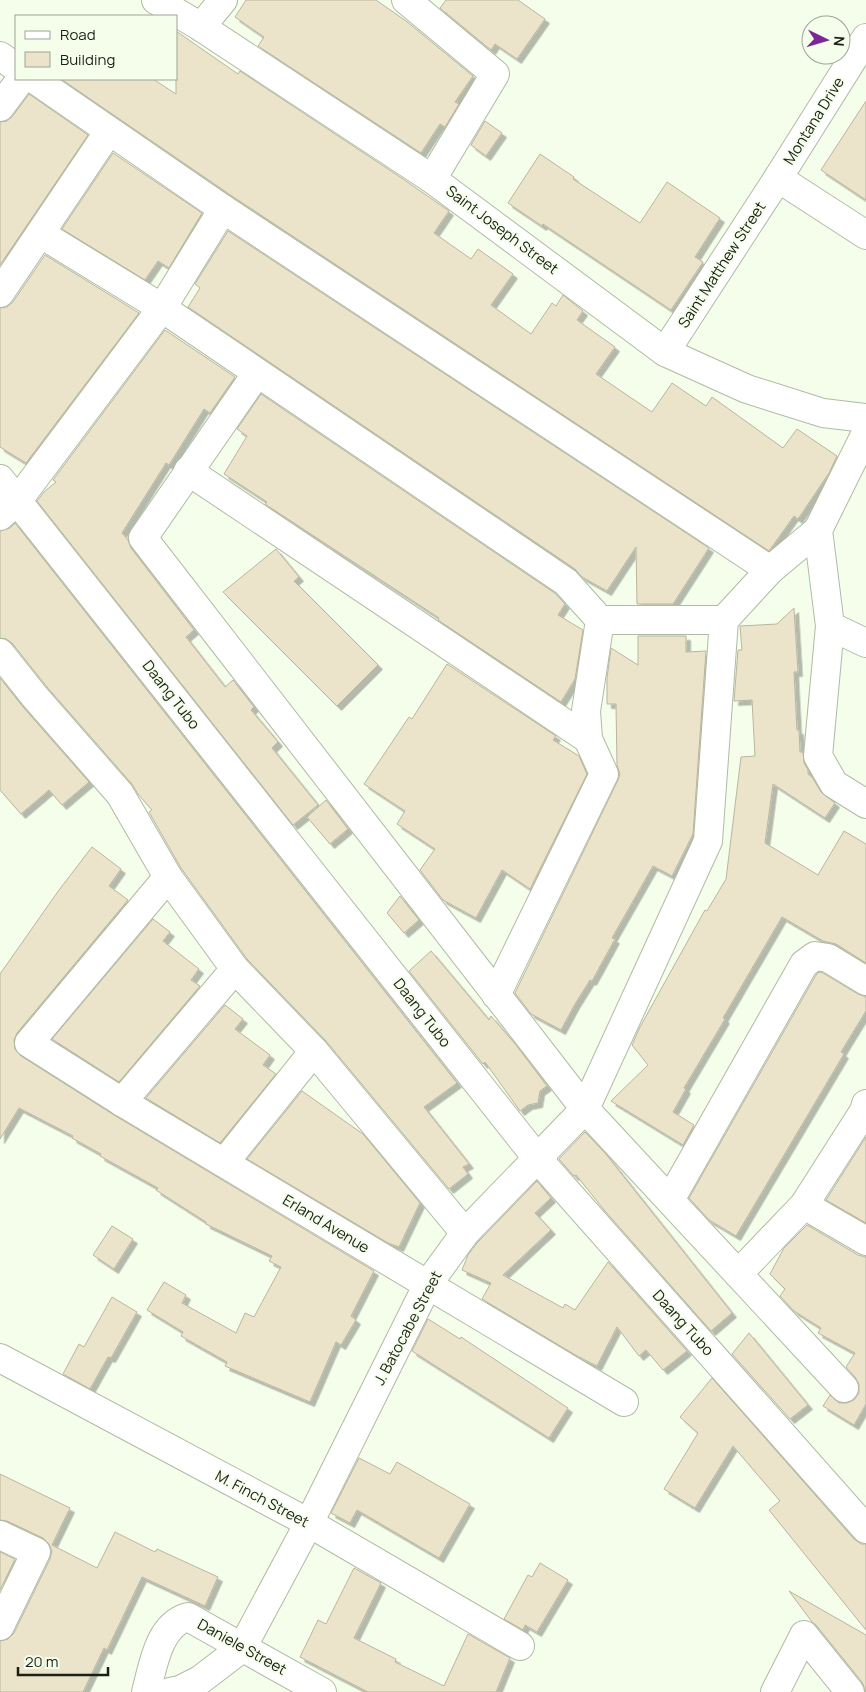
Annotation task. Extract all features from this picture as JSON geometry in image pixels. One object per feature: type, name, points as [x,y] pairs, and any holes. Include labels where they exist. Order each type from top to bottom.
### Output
[{"type":"street","name":"Saint Joseph Street","points":[[156,0],[201,27],[432,179],[665,352],[747,389],[822,413],[866,418]]},
{"type":"street","points":[[201,27],[223,0]]},
{"type":"street","points":[[406,0],[495,74],[432,179]]},
{"type":"street","name":"Montana Drive","points":[[778,178],[866,38]]},
{"type":"street","points":[[0,56],[15,66]]},
{"type":"street","points":[[0,107],[20,80]]},
{"type":"street","points":[[35,80],[223,209],[770,570]]},
{"type":"street","points":[[0,293],[110,131]]},
{"type":"street","points":[[778,178],[866,236]]},
{"type":"street","name":"Saint Matthew Street","points":[[665,352],[778,178]]},
{"type":"street","points":[[9,508],[162,308],[223,209]]},
{"type":"street","points":[[41,234],[162,308],[566,582],[600,620],[724,620],[770,570],[818,530],[866,433]]},
{"type":"street","points":[[257,373],[143,538],[585,1109],[844,1388]]},
{"type":"street","points":[[188,471],[588,739]]},
{"type":"street","name":"Daang Tubo","points":[[0,478],[9,508],[537,1158],[866,1529]]},
{"type":"street","points":[[818,530],[830,626],[818,756],[834,784],[866,804]]},
{"type":"street","points":[[496,995],[604,774],[588,739],[586,711],[600,620]]},
{"type":"street","name":"J. Batocabe Street","points":[[245,1641],[308,1523],[428,1284],[464,1233],[585,1109],[708,842],[724,620]]},
{"type":"street","points":[[830,626],[866,643]]},
{"type":"street","points":[[0,652],[36,697],[120,794],[168,878],[235,969],[314,1052],[464,1233]]},
{"type":"street","name":"Erland Avenue","points":[[168,878],[29,1043],[122,1102],[624,1402]]},
{"type":"street","points":[[670,1200],[804,964],[815,956],[828,958],[866,981]]},
{"type":"street","points":[[122,1102],[235,969]]},
{"type":"street","points":[[224,1163],[314,1052]]},
{"type":"street","points":[[738,1274],[804,1205],[865,1109]]},
{"type":"street","points":[[804,1205],[866,1241]]},
{"type":"street","name":"M. Finch Street","points":[[0,1358],[308,1523],[520,1646]]},
{"type":"street","points":[[0,1535],[36,1552],[0,1626]]},
{"type":"street","name":"Daniele Street","points":[[146,1692],[160,1644],[166,1633],[181,1620],[188,1617],[245,1641],[322,1692]]},
{"type":"street","points":[[775,1692],[804,1635],[850,1692]]},
{"type":"street","points":[[170,1692],[180,1690],[200,1680],[245,1641]]},
{"type":"building","points":[[246,0],[376,0],[406,21],[473,76],[455,102],[459,104],[445,127],[440,124],[421,153],[258,46],[264,37],[235,17]]},
{"type":"building","points":[[446,0],[518,0],[545,19],[517,59],[495,44],[491,50],[440,8]]},
{"type":"building","points":[[178,32],[238,74],[240,71],[449,211],[434,233],[471,259],[478,249],[513,274],[491,305],[531,334],[552,303],[556,306],[563,295],[583,311],[577,320],[615,347],[596,374],[652,412],[672,383],[706,406],[712,397],[783,448],[797,429],[837,456],[829,473],[798,519],[794,516],[769,551],[232,196],[62,80],[155,80],[176,94],[176,80],[178,80]]},
{"type":"building","points":[[29,94],[88,135],[0,265],[0,122],[7,121],[12,117]]},
{"type":"building","points":[[866,101],[866,200],[821,170]]},
{"type":"building","points":[[485,121],[502,133],[486,156],[471,145]]},
{"type":"building","points":[[113,153],[202,213],[169,268],[158,261],[145,280],[62,229]]},
{"type":"building","points":[[540,154],[574,177],[573,179],[640,223],[667,182],[720,218],[695,257],[703,262],[671,310],[543,224],[542,226],[508,203]]},
{"type":"building","points":[[228,231],[709,548],[673,604],[637,604],[636,547],[607,591],[582,577],[575,569],[188,307],[200,288],[195,284]]},
{"type":"building","points":[[45,255],[139,313],[26,463],[0,447],[0,308],[7,307],[13,302]]},
{"type":"building","points":[[165,330],[235,377],[210,413],[204,409],[169,465],[166,463],[122,533],[128,540],[131,548],[194,630],[186,637],[225,687],[233,680],[254,707],[251,710],[278,742],[272,748],[318,805],[293,825],[37,501],[56,482],[53,480]]},
{"type":"building","points":[[261,394],[556,594],[565,604],[558,615],[583,630],[575,679],[561,702],[438,620],[439,618],[265,504],[267,502],[224,474],[247,436],[237,429]]},
{"type":"building","points":[[15,523],[457,1083],[424,1107],[469,1164],[463,1167],[468,1174],[449,1189],[326,1041],[247,959],[181,868],[149,812],[152,810],[132,784],[47,687],[12,643],[0,638],[0,531],[10,528]]},
{"type":"building","points":[[276,549],[299,577],[294,581],[378,665],[337,706],[223,592]]},
{"type":"building","points":[[794,608],[798,672],[794,672],[800,752],[803,752],[808,774],[821,792],[835,803],[825,818],[773,784],[765,843],[818,875],[844,831],[866,844],[866,963],[836,944],[823,941],[782,917],[723,1018],[725,1019],[684,1088],[686,1089],[673,1112],[694,1125],[683,1145],[611,1101],[648,1065],[632,1045],[640,1027],[705,910],[707,911],[726,879],[741,757],[755,756],[752,700],[734,701],[738,650],[742,650],[740,626],[777,624]]},
{"type":"building","points":[[638,636],[686,636],[686,652],[706,651],[693,834],[672,876],[653,866],[612,938],[615,939],[592,981],[590,980],[561,1030],[531,1014],[515,993],[618,780],[620,774],[617,765],[616,704],[607,704],[607,678],[611,648],[638,665]]},
{"type":"building","points":[[447,664],[556,736],[553,740],[579,756],[587,774],[530,889],[502,870],[476,918],[443,900],[420,870],[435,849],[397,824],[405,811],[364,784],[409,717],[412,719]]},
{"type":"building","points":[[0,678],[89,782],[62,805],[49,790],[21,814],[0,790]]},
{"type":"building","points":[[326,800],[348,829],[330,844],[307,817]]},
{"type":"building","points":[[92,847],[121,869],[109,886],[128,900],[17,1033],[14,1040],[15,1049],[21,1056],[114,1115],[374,1271],[351,1316],[356,1320],[341,1345],[336,1342],[310,1402],[225,1366],[227,1362],[181,1336],[183,1332],[147,1310],[164,1282],[186,1295],[182,1303],[236,1333],[245,1313],[254,1317],[281,1267],[269,1261],[272,1256],[206,1224],[206,1222],[156,1190],[158,1188],[100,1156],[101,1154],[72,1138],[73,1136],[19,1108],[0,1139],[0,974]]},
{"type":"building","points":[[400,896],[419,920],[404,933],[387,913]]},
{"type":"building","points":[[153,919],[170,932],[163,941],[199,969],[191,980],[200,986],[119,1082],[52,1039]]},
{"type":"building","points":[[431,951],[489,1020],[491,1016],[516,1045],[547,1086],[540,1091],[538,1103],[528,1105],[520,1111],[485,1062],[483,1064],[409,971]]},
{"type":"building","points":[[819,972],[866,997],[866,1011],[841,1052],[844,1054],[736,1236],[709,1220],[689,1198]]},
{"type":"building","points":[[225,1005],[243,1019],[235,1029],[270,1055],[263,1065],[276,1074],[220,1143],[146,1098]]},
{"type":"building","points":[[302,1091],[363,1134],[420,1203],[399,1247],[388,1243],[247,1159]]},
{"type":"building","points":[[585,1132],[605,1153],[732,1313],[711,1331],[605,1211],[576,1175],[574,1176],[559,1159]]},
{"type":"building","points":[[866,1137],[866,1223],[826,1200]]},
{"type":"building","points":[[537,1181],[551,1198],[535,1213],[551,1230],[503,1275],[563,1308],[565,1304],[575,1310],[608,1262],[687,1351],[663,1370],[646,1350],[639,1356],[617,1327],[597,1366],[482,1299],[491,1283],[462,1270],[468,1255],[477,1243]]},
{"type":"building","points":[[807,1225],[858,1255],[866,1257],[866,1404],[854,1425],[823,1406],[830,1395],[839,1403],[847,1403],[854,1400],[859,1393],[859,1384],[846,1367],[855,1353],[818,1333],[821,1328],[794,1311],[780,1296],[785,1289],[770,1274],[784,1248]]},
{"type":"building","points":[[112,1226],[133,1239],[114,1269],[93,1255]]},
{"type":"building","points":[[112,1297],[137,1312],[111,1358],[108,1357],[90,1389],[63,1374],[79,1344],[84,1347]]},
{"type":"building","points":[[428,1319],[460,1339],[461,1337],[568,1408],[549,1438],[412,1351]]},
{"type":"building","points":[[749,1333],[808,1405],[790,1419],[732,1354]]},
{"type":"building","points":[[712,1378],[854,1539],[861,1544],[866,1544],[866,1630],[769,1510],[780,1501],[733,1446],[695,1508],[664,1489],[698,1433],[680,1417]]},
{"type":"building","points":[[359,1458],[390,1474],[397,1462],[470,1504],[439,1558],[357,1510],[350,1523],[331,1513]]},
{"type":"building","points":[[0,1474],[70,1508],[52,1545],[97,1568],[115,1532],[155,1552],[157,1549],[218,1577],[205,1606],[142,1577],[107,1650],[104,1648],[83,1692],[0,1692],[0,1641],[8,1639],[14,1633],[50,1559],[52,1551],[49,1544],[43,1538],[7,1521],[0,1520]]},
{"type":"building","points":[[0,1552],[15,1559],[0,1590]]},
{"type":"building","points":[[540,1563],[568,1580],[537,1632],[525,1625],[523,1630],[504,1619],[528,1575],[532,1577]]},
{"type":"building","points":[[354,1568],[381,1583],[354,1638],[396,1659],[395,1662],[444,1686],[468,1634],[510,1658],[496,1692],[368,1692],[300,1657],[318,1620],[326,1624]]},
{"type":"building","points":[[789,1591],[866,1635],[866,1692],[862,1682]]}]
